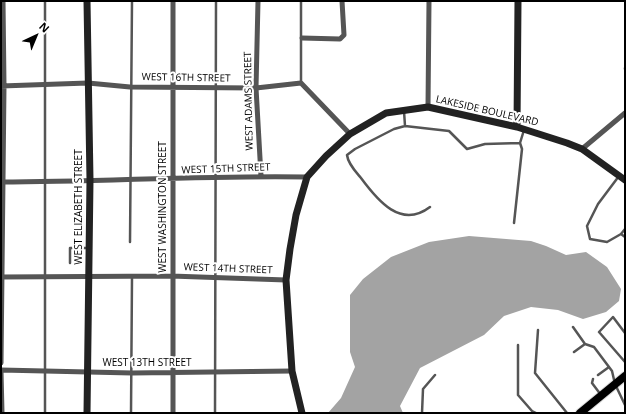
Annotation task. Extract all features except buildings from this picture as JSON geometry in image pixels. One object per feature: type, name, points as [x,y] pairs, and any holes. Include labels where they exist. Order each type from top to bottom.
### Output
[{"type":"main road","points":[[582,412],[625,376]]},
{"type":"street","points":[[1,363],[3,1]]},
{"type":"street","name":"WEST ELIZABETH STREET","points":[[87,1],[90,180],[87,413]]},
{"type":"street","name":"WEST WASHINGTON STREET","points":[[173,1],[174,87],[171,276],[173,413]]},
{"type":"street","name":"WEST ADAMS STREET","points":[[258,1],[256,88],[261,176]]},
{"type":"street","points":[[302,38],[340,39],[344,35],[342,1]]},
{"type":"street","points":[[428,107],[429,1]]},
{"type":"street","points":[[518,1],[520,128]]},
{"type":"street","name":"WEST 16TH STREET","points":[[3,86],[88,83],[130,87],[256,88],[301,83]]},
{"type":"street","points":[[301,83],[350,134]]},
{"type":"street","name":"LAKESIDE BOULEVARD","points":[[302,413],[292,371],[286,280],[296,215],[307,177],[326,156],[350,134],[386,113],[428,107],[553,137],[582,149],[622,178]]},
{"type":"street","points":[[582,149],[625,113]]},
{"type":"street","name":"WEST 15TH STREET","points":[[2,182],[172,180],[261,176],[307,177]]},
{"type":"street","name":"WEST 14TH STREET","points":[[1,277],[171,276],[286,280]]},
{"type":"street","points":[[1,370],[2,413]]},
{"type":"street","name":"WEST 13TH STREET","points":[[1,370],[132,373],[292,371]]},
{"type":"lane","points":[[45,1],[45,413]]},
{"type":"lane","points":[[130,242],[130,87],[132,1]]},
{"type":"lane","points":[[215,413],[217,178],[216,1]]},
{"type":"lane","points":[[301,1],[301,83]]},
{"type":"lane","points":[[404,110],[405,126]]},
{"type":"lane","points":[[430,207],[416,215],[391,210],[376,198],[347,158],[347,155],[394,129],[405,126],[449,131],[467,149],[485,144],[520,143]]},
{"type":"lane","points":[[514,223],[522,149],[520,143],[520,128]]},
{"type":"lane","points":[[622,178],[598,204],[587,226],[590,239],[607,242],[625,229]]},
{"type":"lane","points":[[620,234],[625,237]]},
{"type":"lane","points":[[70,263],[70,248],[89,248]]},
{"type":"lane","points":[[131,413],[132,277]]},
{"type":"lane","points":[[625,333],[613,317],[599,332],[625,362]]},
{"type":"lane","points":[[573,327],[585,344],[594,347],[609,367],[625,405]]},
{"type":"lane","points":[[538,330],[535,373],[567,413]]},
{"type":"lane","points":[[574,352],[585,344]]},
{"type":"lane","points":[[518,345],[518,395],[532,412],[536,413]]},
{"type":"lane","points":[[598,375],[609,367]]},
{"type":"lane","points":[[422,413],[423,389],[435,375]]},
{"type":"lane","points":[[592,379],[592,383],[602,395]]},
{"type":"shaded area","points":[[469,236],[531,241],[566,255],[586,252],[607,267],[621,289],[619,301],[606,312],[583,319],[558,310],[531,307],[504,316],[484,335],[420,368],[400,406],[403,413],[328,413],[341,398],[355,367],[350,352],[350,295],[363,279],[391,257],[429,242]]}]
